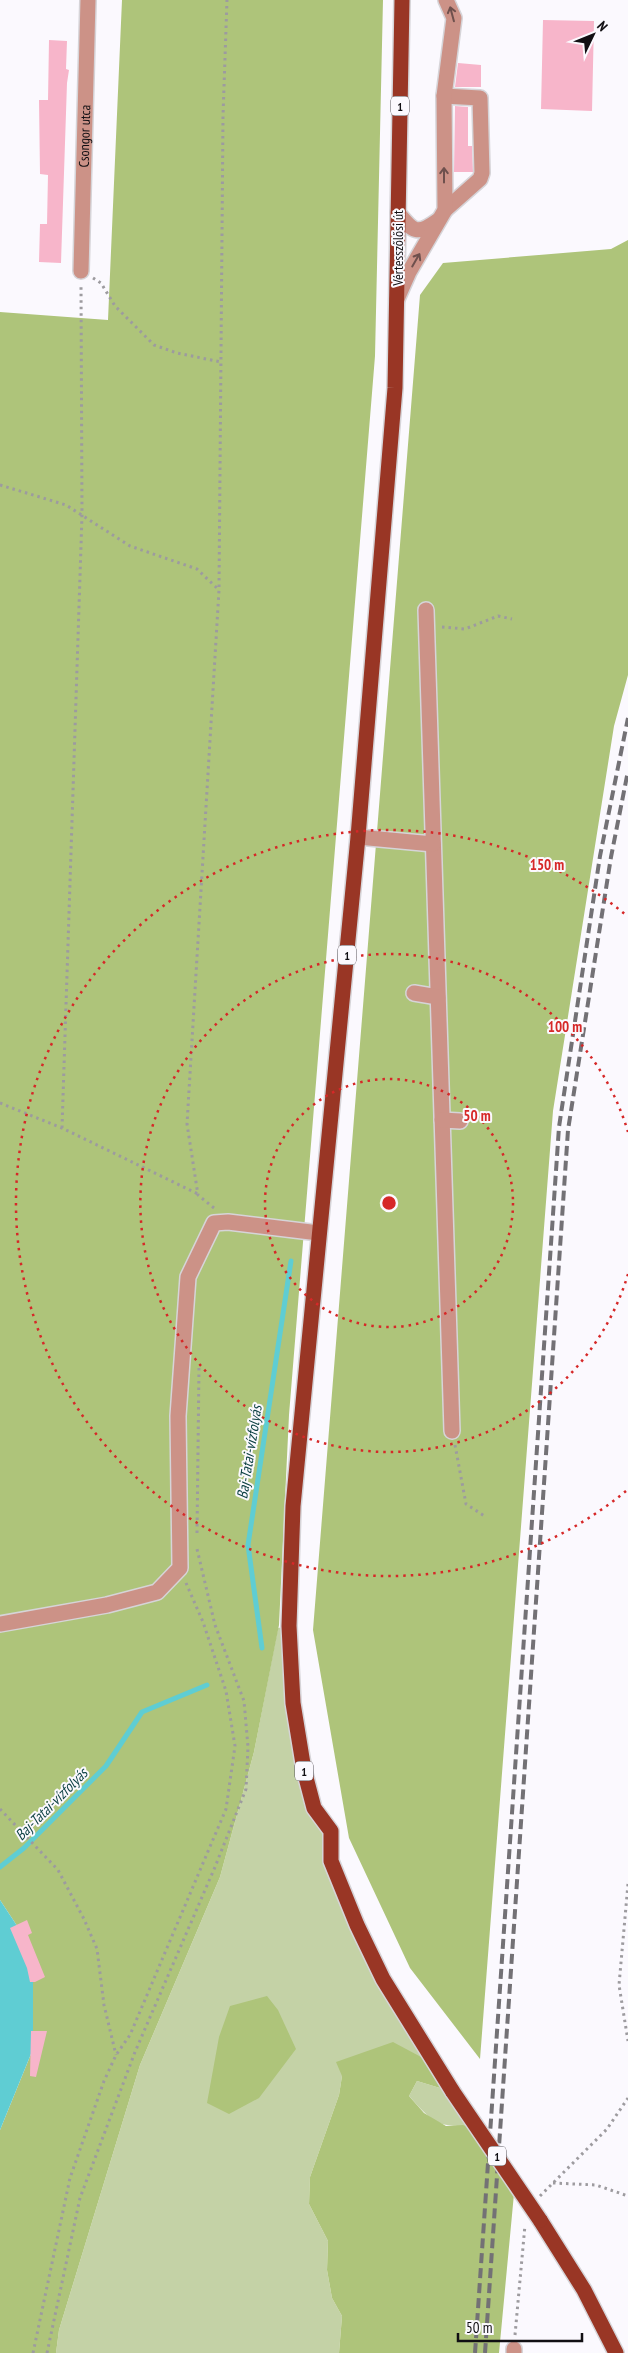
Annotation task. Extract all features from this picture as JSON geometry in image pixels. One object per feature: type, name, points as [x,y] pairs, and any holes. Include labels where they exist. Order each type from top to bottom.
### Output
[{"type":"main road","name":"Vértesszőlősi út","points":[[358,837],[395,388],[402,0]]},
{"type":"main road","name":"1","points":[[358,837],[293,1506],[290,1579],[290,1661],[298,1735],[314,1808],[331,1831],[331,1861],[357,1925],[383,1979],[453,2092],[540,2220],[584,2290],[616,2353]]},
{"type":"street","name":"Csongor utca","points":[[81,271],[88,0]]},
{"type":"street","points":[[398,299],[409,272],[441,216],[444,96],[454,26],[454,18],[446,0]]},
{"type":"street","points":[[398,213],[410,227],[417,231],[426,230],[480,179],[482,173],[480,98],[444,96]]},
{"type":"street","points":[[426,610],[452,1430]]},
{"type":"street","points":[[358,837],[433,844]]},
{"type":"street","points":[[414,993],[438,997]]},
{"type":"street","points":[[442,1120],[460,1120]]},
{"type":"street","points":[[0,1624],[107,1605],[157,1592],[180,1568],[178,1416],[188,1277],[214,1223],[228,1222],[319,1234]]},
{"type":"path","points":[[198,1195],[187,1124],[219,590],[223,116],[227,0]]},
{"type":"path","points":[[81,271],[101,283],[116,306],[154,345],[177,354],[221,362]]},
{"type":"path","points":[[62,1128],[82,515],[81,271]]},
{"type":"path","points":[[0,485],[66,505],[130,546],[197,569],[219,590]]},
{"type":"path","points":[[426,627],[465,629],[498,616],[512,618]]},
{"type":"path","points":[[0,1103],[62,1128],[198,1195],[228,1222]]},
{"type":"path","points":[[47,2353],[80,2198],[135,2052],[216,1867],[246,1789],[248,1746],[244,1702],[215,1625],[197,1551],[199,1359]]},
{"type":"path","points":[[452,1430],[466,1504],[486,1517]]},
{"type":"path","points":[[33,2353],[70,2178],[104,2081],[116,2055],[130,2034],[226,1809],[235,1746],[226,1691],[203,1622],[180,1568]]},
{"type":"path","points":[[0,1809],[58,1870],[84,1918],[97,1949],[104,2005],[116,2055]]},
{"type":"path","points":[[628,1884],[620,1985],[628,2041]]},
{"type":"path","points":[[553,2183],[596,2185],[628,2196]]},
{"type":"green space","points":[[122,0],[383,0],[375,356],[289,1415],[279,1625],[254,1752],[220,1877],[140,2065],[59,2330],[56,2353],[0,2353],[0,2130],[33,2049],[33,1950],[0,1900],[0,312],[108,320]]},
{"type":"green space","points":[[628,240],[628,675],[614,726],[553,1111],[480,2059],[410,1968],[349,1838],[313,1630],[420,295],[443,263],[611,249]]},
{"type":"green space","points":[[289,1626],[304,1770],[331,1831],[331,1861],[357,1925],[436,2065],[342,2076],[339,2095],[310,2177],[309,2204],[328,2241],[327,2270],[332,2298],[342,2316],[339,2353],[56,2353],[59,2330],[140,2065],[220,1877],[254,1752],[278,1628]]},
{"type":"green space","points":[[267,1996],[278,2010],[296,2049],[259,2098],[229,2114],[207,2103],[219,2037],[230,2006]]},
{"type":"green space","points":[[393,2042],[436,2065],[453,2092],[417,2081],[409,2096],[424,2113],[446,2126],[463,2125],[479,2131],[515,2183],[499,2353],[339,2353],[342,2316],[332,2298],[327,2270],[328,2241],[309,2204],[310,2177],[339,2095],[342,2076],[336,2062]]},
{"type":"green space","points":[[417,2081],[453,2092],[479,2131],[466,2127],[441,2124],[431,2118],[409,2096]]},
{"type":"water","points":[[0,1900],[33,1950],[33,2049],[0,2130]]},
{"type":"building","points":[[543,20],[594,21],[592,111],[541,109]]},
{"type":"building","points":[[49,40],[67,41],[66,69],[69,70],[61,263],[39,262],[40,224],[47,224],[48,175],[40,174],[39,100],[48,100]]},
{"type":"building","points":[[458,63],[481,65],[481,87],[455,87]]},
{"type":"building","points":[[455,106],[468,107],[468,146],[472,146],[473,172],[454,172]]},
{"type":"building","points":[[27,1920],[32,1933],[28,1935],[45,1977],[35,1982],[30,1982],[27,1968],[10,1928]]},
{"type":"building","points":[[31,2031],[47,2031],[36,2077],[30,2076]]},
{"type":"waterway","name":"Baj-Tatai-vízfolyás","points":[[262,1648],[248,1545],[291,1261]]},
{"type":"waterway","name":"Baj-Tatai-vízfolyás","points":[[0,1867],[24,1848],[106,1766],[142,1712],[207,1685]]},
{"type":"railway","points":[[475,2353],[559,1127],[600,856],[628,718]]},
{"type":"railway","points":[[485,2353],[568,1130],[611,857],[628,771]]}]
